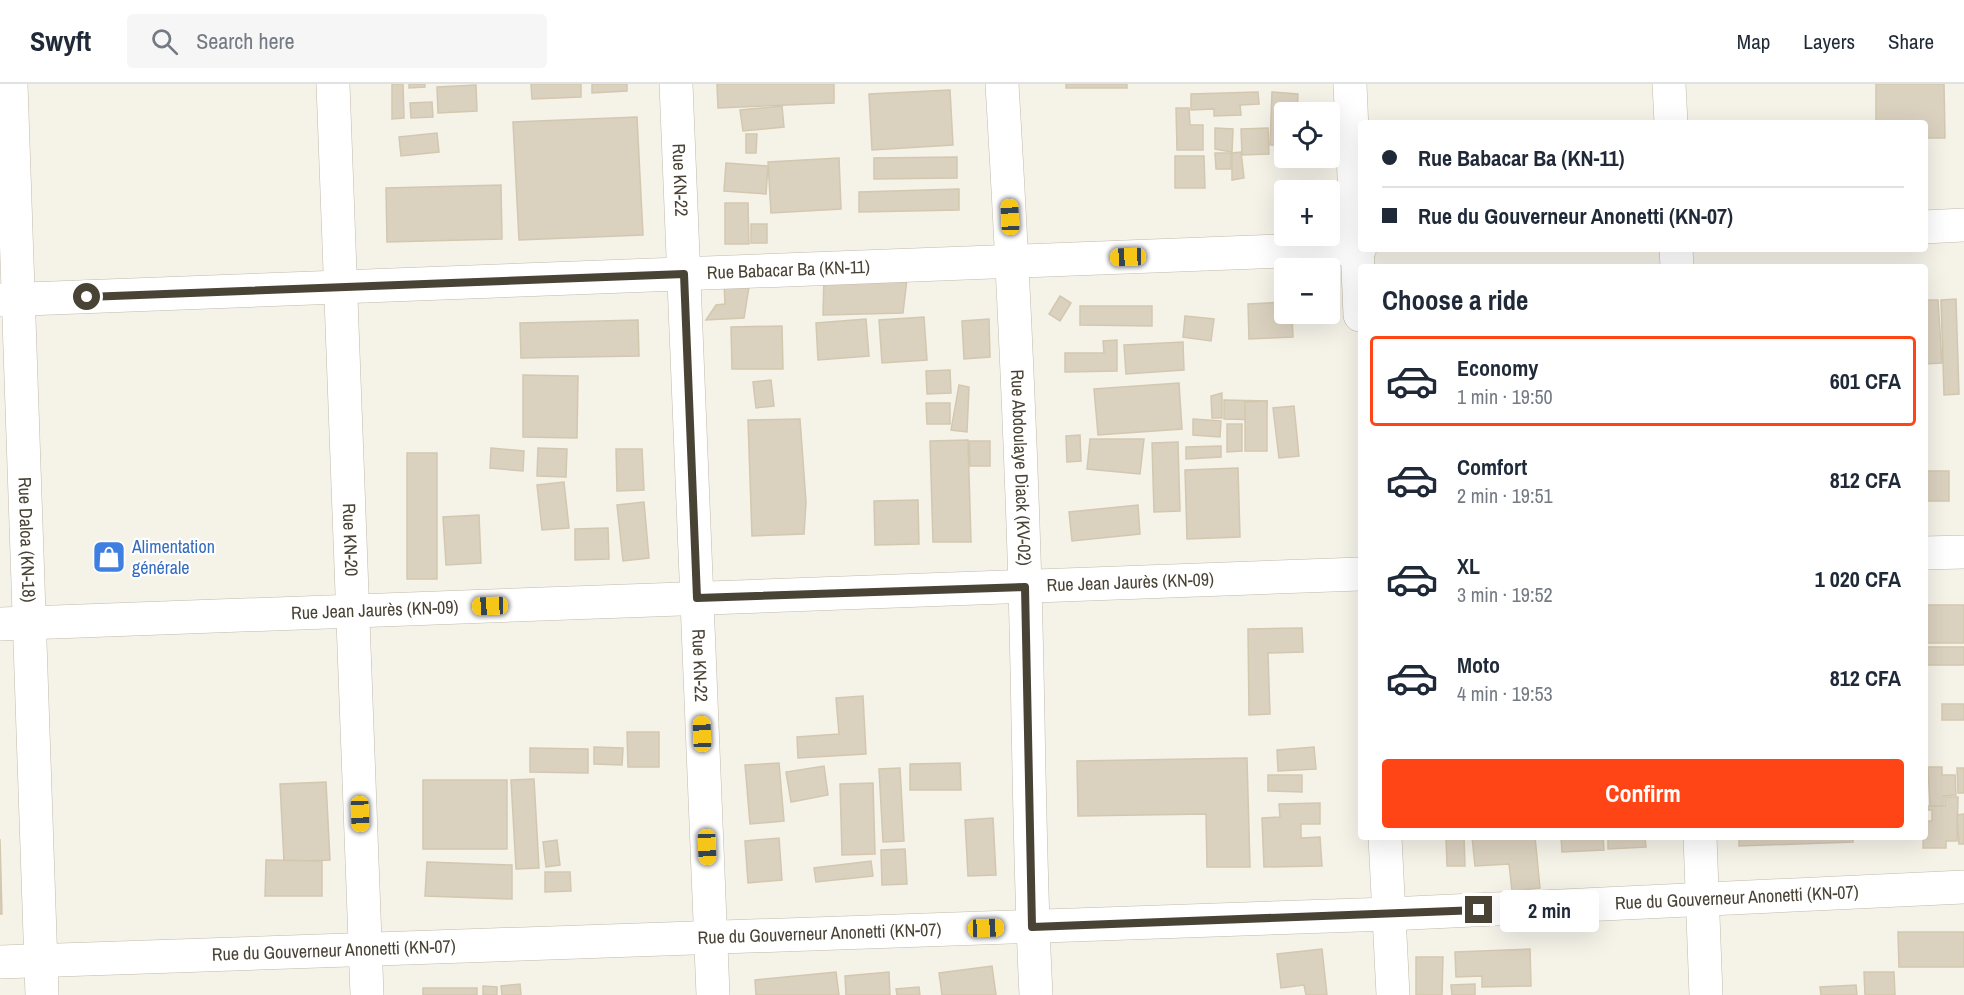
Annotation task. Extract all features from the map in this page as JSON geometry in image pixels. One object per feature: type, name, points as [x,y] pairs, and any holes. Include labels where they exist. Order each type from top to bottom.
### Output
[{"type":"street","name":"Rue Daloa (KN-18)","points":[[11,84],[9,300],[15,623],[42,995]]},
{"type":"street","name":"Rue KN-20","points":[[333,84],[367,995]]},
{"type":"street","name":"Rue KN-22","points":[[676,84],[713,995]]},
{"type":"street","name":"Rue Abdoulaye Diack (KV-02)","points":[[1002,84],[1013,262],[1025,587],[1032,927],[1036,995]]},
{"type":"street","points":[[1350,84],[1358,230]]},
{"type":"street","points":[[1669,84],[1671,120]]},
{"type":"street","points":[[1928,227],[1964,225]]},
{"type":"street","name":"Rue Babacar Ba (KN-11)","points":[[9,300],[1358,248]]},
{"type":"street","points":[[1928,553],[1964,552]]},
{"type":"street","name":"Rue Jean Jaurès (KN-09)","points":[[15,623],[1358,574]]},
{"type":"street","points":[[1385,840],[1393,995]]},
{"type":"street","points":[[1700,840],[1706,995]]},
{"type":"street","name":"Rue du Gouverneur Anonetti (KN-07)","points":[[0,962],[1389,914],[1964,887]]},
{"type":"building","points":[[392,84],[403,84],[404,118],[392,119]]},
{"type":"building","points":[[409,84],[425,84],[425,87],[409,88]]},
{"type":"building","points":[[531,84],[581,84],[581,97],[532,99]]},
{"type":"building","points":[[592,84],[627,84],[627,91],[592,93]]},
{"type":"building","points":[[717,84],[834,84],[834,103],[718,108]]},
{"type":"building","points":[[1066,84],[1127,84],[1127,88],[1066,88]]},
{"type":"building","points":[[1876,84],[1944,84],[1945,138],[1928,138],[1928,120],[1876,120]]},
{"type":"building","points":[[476,85],[477,111],[438,113],[437,87]]},
{"type":"building","points":[[950,90],[953,145],[872,150],[869,94]]},
{"type":"building","points":[[1258,92],[1259,104],[1240,105],[1241,115],[1214,116],[1214,109],[1191,110],[1191,94]]},
{"type":"building","points":[[1272,92],[1298,94],[1298,102],[1274,102],[1274,145],[1270,145]]},
{"type":"building","points":[[432,102],[433,117],[411,118],[410,103]]},
{"type":"building","points":[[782,106],[784,127],[743,131],[740,110]]},
{"type":"building","points":[[1176,108],[1189,108],[1190,125],[1203,125],[1203,150],[1177,150]]},
{"type":"building","points":[[637,117],[643,235],[519,240],[513,122]]},
{"type":"building","points":[[1215,128],[1233,129],[1232,152],[1215,149]]},
{"type":"building","points":[[1268,128],[1269,154],[1242,155],[1241,129]]},
{"type":"building","points":[[437,133],[439,152],[401,156],[399,137]]},
{"type":"building","points":[[746,134],[757,134],[756,153],[746,153]]},
{"type":"building","points":[[1241,152],[1244,178],[1232,180],[1232,153]]},
{"type":"building","points":[[1215,153],[1231,153],[1231,169],[1216,169]]},
{"type":"building","points":[[1175,156],[1204,156],[1205,188],[1175,188]]},
{"type":"building","points":[[957,157],[957,178],[874,179],[874,158]]},
{"type":"building","points":[[839,158],[841,209],[771,213],[768,162]]},
{"type":"building","points":[[726,163],[768,166],[766,194],[724,191]]},
{"type":"building","points":[[501,185],[502,239],[387,242],[386,188]]},
{"type":"building","points":[[959,189],[959,210],[859,212],[859,192]]},
{"type":"building","points":[[725,203],[748,203],[749,244],[725,244]]},
{"type":"building","points":[[751,224],[767,224],[767,243],[751,243]]},
{"type":"building","points":[[908,270],[903,313],[823,315],[824,275]]},
{"type":"building","points":[[724,284],[749,287],[744,318],[706,320],[716,305],[725,304]]},
{"type":"building","points":[[1060,296],[1071,303],[1060,321],[1049,314]]},
{"type":"building","points":[[1956,299],[1959,394],[1944,395],[1941,300]]},
{"type":"building","points":[[1928,300],[1938,300],[1942,363],[1928,364]]},
{"type":"building","points":[[1274,303],[1274,324],[1292,324],[1293,337],[1249,339],[1248,304]]},
{"type":"building","points":[[1080,306],[1152,306],[1152,326],[1080,325]]},
{"type":"building","points":[[1185,316],[1214,319],[1211,341],[1183,337]]},
{"type":"building","points":[[924,317],[927,360],[882,363],[879,320]]},
{"type":"building","points":[[866,319],[869,356],[818,360],[816,323]]},
{"type":"building","points":[[989,319],[990,357],[964,359],[962,321]]},
{"type":"building","points":[[638,320],[639,356],[521,358],[520,323]]},
{"type":"building","points":[[782,326],[783,369],[732,369],[731,327]]},
{"type":"building","points":[[1117,340],[1117,371],[1065,372],[1065,353],[1104,353],[1103,341]]},
{"type":"building","points":[[1183,342],[1184,370],[1126,374],[1124,345]]},
{"type":"building","points":[[950,370],[951,393],[927,394],[926,371]]},
{"type":"building","points":[[523,375],[578,376],[577,438],[523,437]]},
{"type":"building","points":[[771,380],[774,406],[756,408],[753,382]]},
{"type":"building","points":[[1179,383],[1182,429],[1098,435],[1094,389]]},
{"type":"building","points":[[959,385],[969,387],[967,432],[951,430]]},
{"type":"building","points":[[1222,393],[1222,418],[1212,418],[1211,396]]},
{"type":"building","points":[[1224,400],[1267,401],[1266,420],[1224,419]]},
{"type":"building","points":[[1267,401],[1267,451],[1245,451],[1245,402]]},
{"type":"building","points":[[926,403],[950,403],[950,424],[927,424]]},
{"type":"building","points":[[1294,406],[1299,456],[1279,458],[1273,408]]},
{"type":"building","points":[[800,419],[806,502],[804,534],[752,536],[748,420]]},
{"type":"building","points":[[1193,419],[1221,421],[1220,437],[1193,435]]},
{"type":"building","points":[[1227,424],[1242,424],[1242,451],[1227,452]]},
{"type":"building","points":[[1080,435],[1081,461],[1067,462],[1066,436]]},
{"type":"building","points":[[1090,439],[1144,439],[1140,474],[1087,469]]},
{"type":"building","points":[[968,440],[971,542],[933,542],[930,441]]},
{"type":"building","points":[[969,441],[990,441],[990,466],[970,466]]},
{"type":"building","points":[[1178,442],[1180,511],[1154,512],[1152,443]]},
{"type":"building","points":[[1221,446],[1221,457],[1186,459],[1186,447]]},
{"type":"building","points":[[491,448],[524,451],[523,471],[490,468]]},
{"type":"building","points":[[538,448],[567,449],[566,477],[537,476]]},
{"type":"building","points":[[616,449],[642,449],[644,490],[617,491]]},
{"type":"building","points":[[407,453],[437,453],[437,579],[407,579]]},
{"type":"building","points":[[1238,468],[1240,537],[1187,539],[1185,470]]},
{"type":"building","points":[[1928,471],[1949,471],[1949,501],[1928,501]]},
{"type":"building","points":[[564,482],[569,528],[542,530],[537,485]]},
{"type":"building","points":[[918,500],[919,544],[875,545],[874,501]]},
{"type":"building","points":[[644,502],[649,558],[623,561],[617,505]]},
{"type":"building","points":[[1138,505],[1140,534],[1072,541],[1069,512]]},
{"type":"building","points":[[479,515],[481,563],[446,565],[443,517]]},
{"type":"building","points":[[608,528],[609,559],[575,560],[575,529]]},
{"type":"building","points":[[1928,605],[1964,605],[1964,643],[1928,643]]},
{"type":"building","points":[[1302,628],[1303,652],[1268,653],[1270,714],[1249,715],[1248,629]]},
{"type":"building","points":[[1928,647],[1964,647],[1964,665],[1928,665]]},
{"type":"building","points":[[863,696],[866,754],[798,758],[797,737],[839,734],[836,698]]},
{"type":"building","points":[[1942,704],[1964,704],[1964,720],[1942,720]]},
{"type":"building","points":[[627,732],[659,732],[659,767],[628,767]]},
{"type":"building","points":[[594,747],[623,748],[622,765],[594,764]]},
{"type":"building","points":[[1314,747],[1316,769],[1278,771],[1277,750]]},
{"type":"building","points":[[530,748],[588,749],[588,773],[530,772]]},
{"type":"building","points":[[1247,758],[1250,867],[1207,867],[1206,814],[1078,816],[1077,761]]},
{"type":"building","points":[[779,763],[784,821],[750,824],[745,765]]},
{"type":"building","points":[[960,763],[961,790],[910,790],[910,764]]},
{"type":"building","points":[[824,766],[828,795],[791,802],[786,772]]},
{"type":"building","points":[[1928,767],[1942,767],[1942,775],[1955,775],[1956,795],[1943,796],[1943,806],[1930,806]]},
{"type":"building","points":[[900,768],[904,841],[883,842],[879,769]]},
{"type":"building","points":[[1957,768],[1964,768],[1964,793],[1958,793]]},
{"type":"building","points":[[1268,775],[1302,775],[1302,792],[1268,791]]},
{"type":"building","points":[[534,779],[539,868],[516,869],[511,780]]},
{"type":"building","points":[[423,780],[507,780],[507,849],[423,849]]},
{"type":"building","points":[[326,782],[330,860],[284,862],[280,784]]},
{"type":"building","points":[[873,783],[875,854],[842,855],[840,784]]},
{"type":"building","points":[[1945,797],[1958,797],[1957,841],[1946,841],[1946,848],[1923,848],[1923,840],[1928,840],[1928,821],[1932,821],[1932,810],[1928,810],[1928,806],[1945,806]]},
{"type":"building","points":[[1320,803],[1320,824],[1301,824],[1301,838],[1320,837],[1322,866],[1264,867],[1262,818],[1280,817],[1279,804]]},
{"type":"building","points":[[1964,814],[1964,844],[1959,844],[1957,815]]},
{"type":"building","points":[[993,818],[996,875],[968,876],[965,820]]},
{"type":"building","points":[[779,838],[782,880],[748,883],[745,841]]},
{"type":"building","points":[[0,839],[2,914],[0,914]]},
{"type":"building","points":[[557,840],[560,865],[546,867],[543,842]]},
{"type":"building","points":[[1446,840],[1464,840],[1465,866],[1447,866]]},
{"type":"building","points":[[1472,840],[1535,840],[1540,888],[1512,891],[1509,864],[1475,866]]},
{"type":"building","points":[[1561,840],[1603,840],[1604,850],[1562,852]]},
{"type":"building","points":[[1608,840],[1645,840],[1646,847],[1608,849]]},
{"type":"building","points":[[1739,840],[1853,840],[1853,842],[1739,846]]},
{"type":"building","points":[[905,849],[907,884],[882,885],[881,850]]},
{"type":"building","points":[[266,860],[322,861],[322,896],[265,896]]},
{"type":"building","points":[[871,861],[873,876],[816,882],[814,868]]},
{"type":"building","points":[[427,862],[512,865],[512,899],[425,896]]},
{"type":"building","points":[[545,872],[570,872],[571,891],[545,892]]},
{"type":"building","points":[[1898,932],[1964,932],[1964,967],[1899,967]]},
{"type":"building","points":[[1322,949],[1327,995],[1306,995],[1304,985],[1281,988],[1277,954]]},
{"type":"building","points":[[1530,949],[1531,986],[1482,987],[1482,976],[1456,977],[1455,952]]},
{"type":"building","points":[[1416,957],[1443,957],[1442,995],[1416,995]]},
{"type":"building","points":[[992,966],[996,995],[942,995],[939,973]]},
{"type":"building","points":[[836,972],[839,995],[756,995],[755,980]]},
{"type":"building","points":[[889,972],[890,995],[846,995],[845,976]]},
{"type":"building","points":[[1864,972],[1894,972],[1895,995],[1865,995]]},
{"type":"building","points":[[520,984],[521,995],[502,995],[501,986]]},
{"type":"building","points":[[1475,984],[1475,995],[1452,995],[1451,985]]},
{"type":"building","points":[[1856,985],[1857,995],[1821,995],[1820,987]]},
{"type":"building","points":[[483,986],[497,987],[497,995],[483,995]]},
{"type":"building","points":[[919,987],[920,995],[897,995],[896,989]]},
{"type":"building","points":[[423,988],[477,988],[477,995],[423,995]]},
{"type":"place","name":"Alimentation générale","points":[[109,557]]},
{"type":"route","points":[[87,297],[684,274],[697,598],[1025,587],[1032,927],[1479,910]]}]
